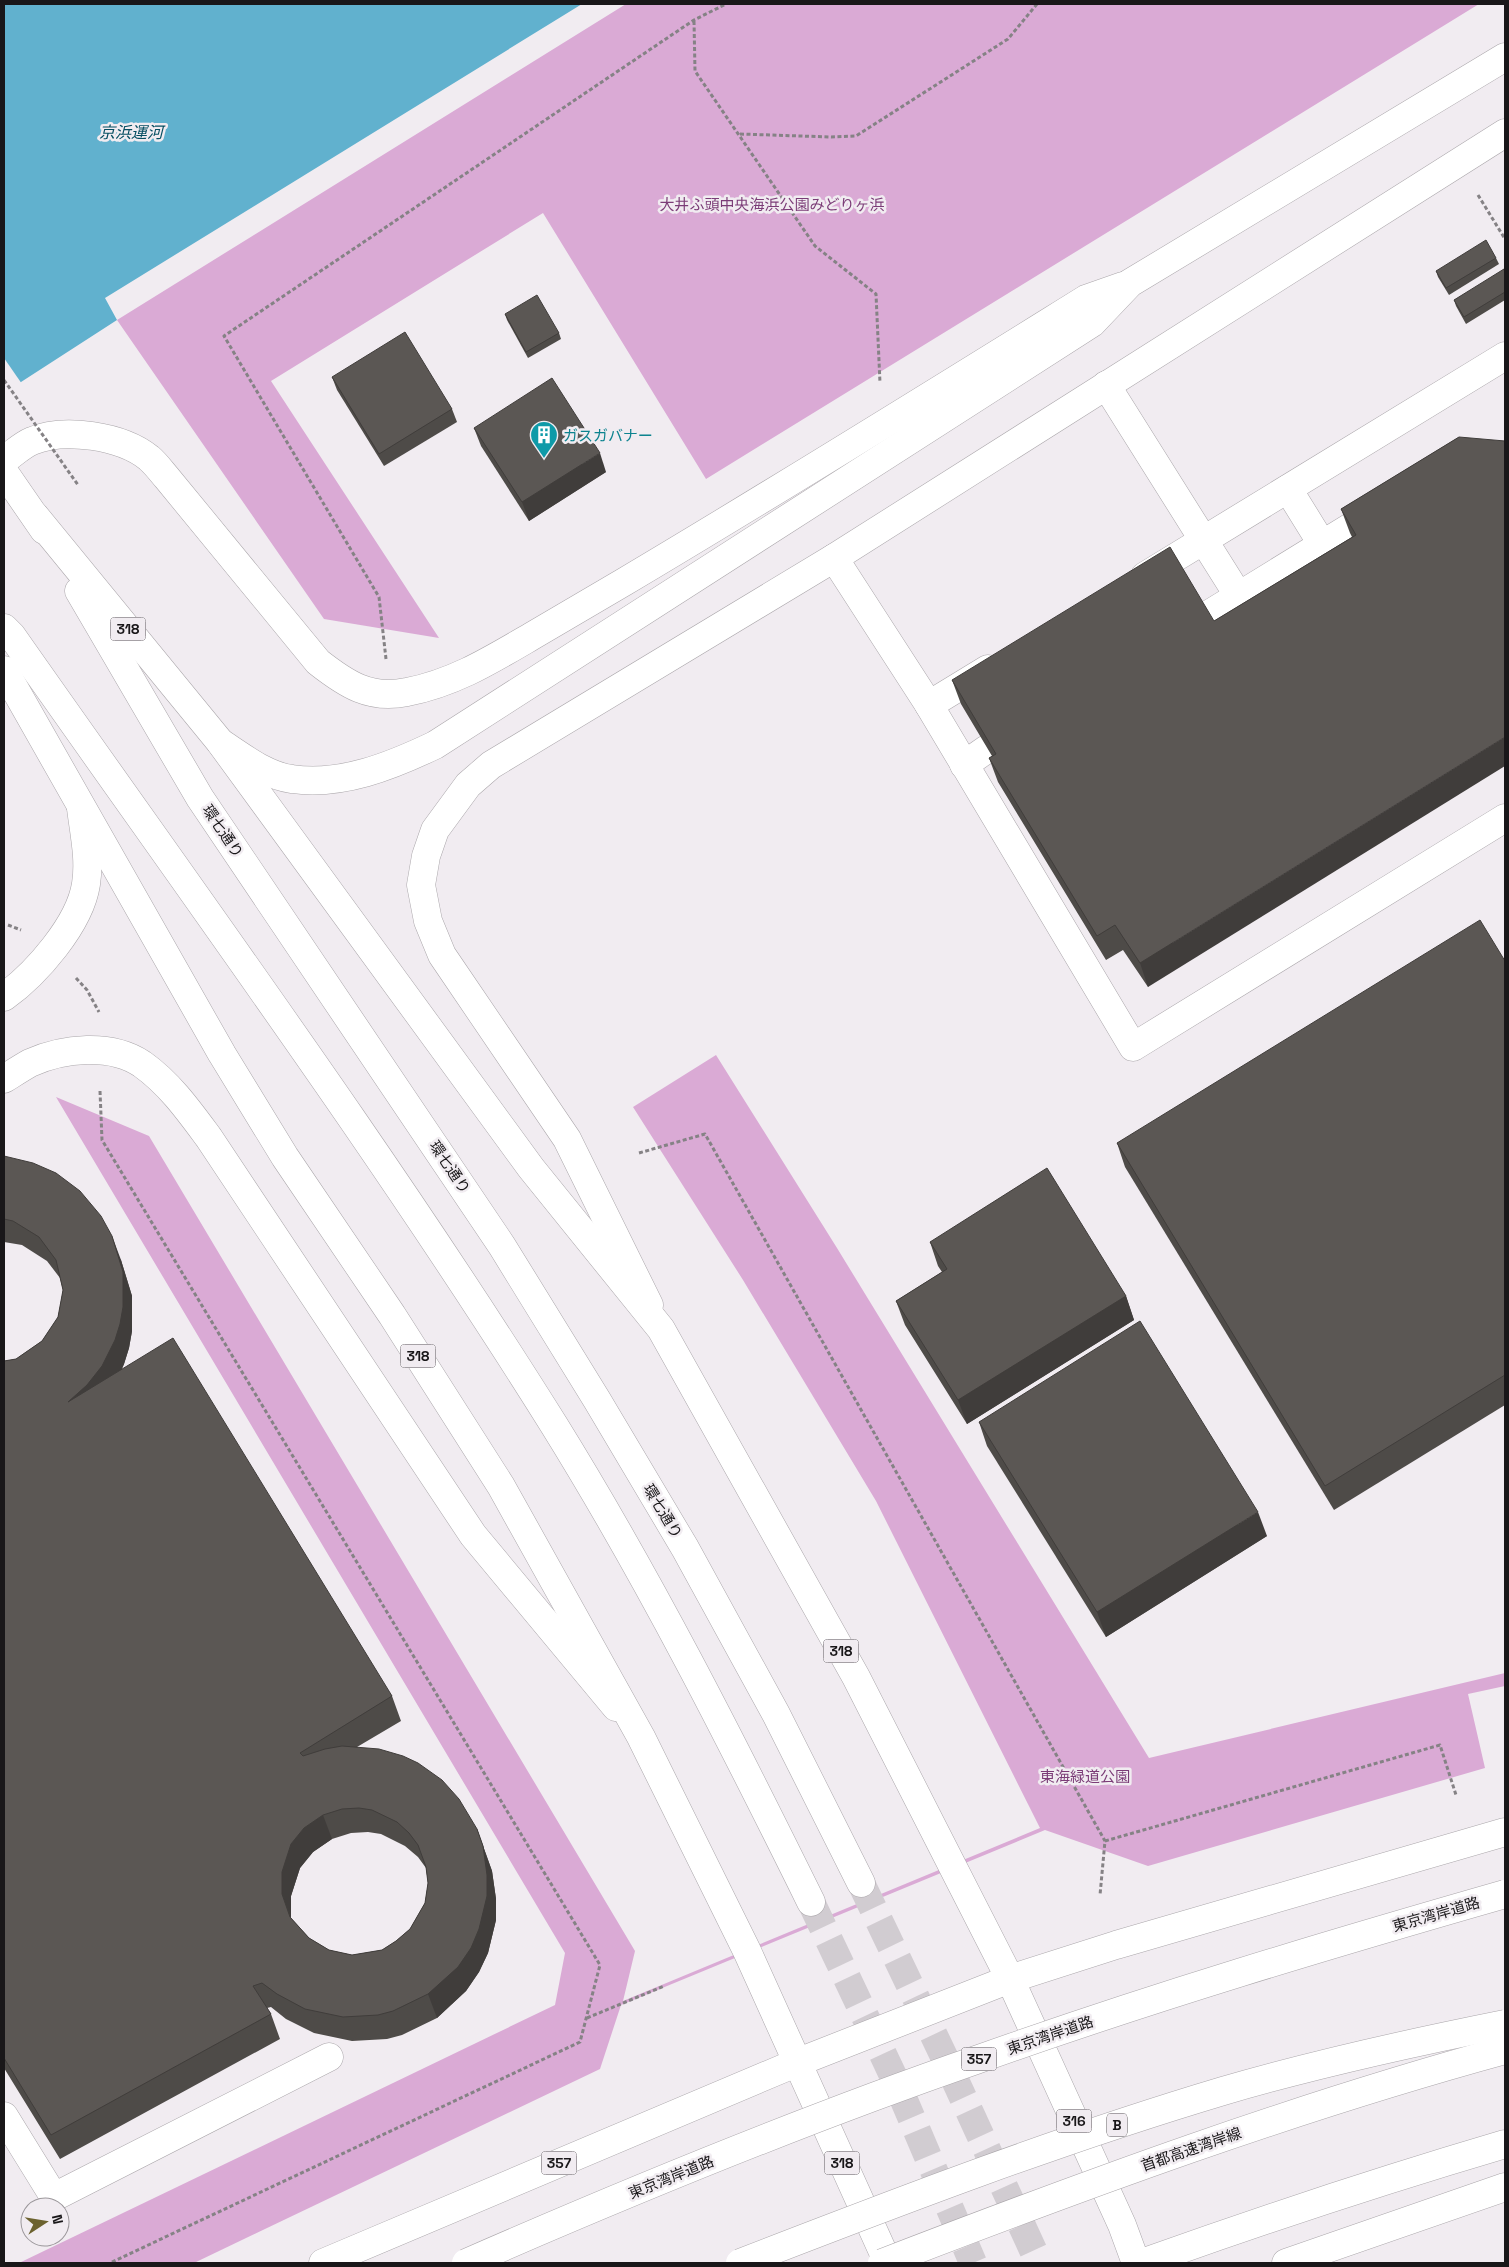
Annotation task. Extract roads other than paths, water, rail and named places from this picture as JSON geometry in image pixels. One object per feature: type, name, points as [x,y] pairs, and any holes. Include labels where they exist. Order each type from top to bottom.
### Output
[{"type":"main road","points":[[4,460],[31,441],[55,434],[80,434],[118,442],[148,457],[318,662],[343,682],[365,690],[385,694],[406,693],[451,681],[507,651],[738,514],[1086,299],[1130,283],[1505,57]]},
{"type":"main road","points":[[661,1329],[567,1139],[442,955],[428,921],[421,885],[426,856],[435,830],[452,805],[468,785],[491,766],[834,558],[1505,133]]},
{"type":"main road","points":[[220,742],[260,768],[291,780],[330,779],[366,774],[435,745],[1092,323],[1130,283]]},
{"type":"main road","points":[[1121,590],[1503,362]]},
{"type":"main road","points":[[1106,385],[1238,595]]},
{"type":"main road","name":"環七通り","points":[[4,472],[35,516],[200,798],[502,1246],[597,1400],[685,1548],[772,1705],[861,1883]]},
{"type":"main road","points":[[1288,489],[1322,544]]},
{"type":"main road","points":[[1206,616],[1404,494]]},
{"type":"main road","name":"318","points":[[35,516],[220,742],[531,1168],[661,1329],[856,1678],[1010,1979]]},
{"type":"main road","points":[[834,558],[929,704],[1133,1047],[1505,818]]},
{"type":"main road","points":[[4,628],[348,1114],[459,1279],[555,1428],[644,1580],[732,1741],[811,1902]]},
{"type":"main road","points":[[929,704],[1012,655]]},
{"type":"main road","name":"318","points":[[4,670],[222,1054],[285,1157],[392,1315],[501,1486],[641,1736],[747,1951],[888,2263]]},
{"type":"main road","points":[[964,765],[987,749]]},
{"type":"main road","points":[[4,997],[48,954],[77,914],[86,885],[87,854],[81,808]]},
{"type":"main road","points":[[4,1080],[29,1064],[47,1056],[69,1052],[101,1050],[140,1063],[182,1101],[209,1138],[473,1535],[641,1736]]},
{"type":"main road","name":"357","points":[[323,2263],[796,2063],[1010,1979],[1116,1944],[1505,1832]]},
{"type":"main road","name":"東京湾岸道路","points":[[466,2263],[571,2218],[786,2131],[975,2060],[1187,1988],[1505,1894]]},
{"type":"main road","name":"316","points":[[1010,1979],[1122,2225],[1136,2263]]},
{"type":"main road","name":"B","points":[[740,2263],[897,2202],[1065,2142],[1215,2094],[1409,2043],[1505,2024]]},
{"type":"main road","name":"首都高速湾岸線","points":[[882,2263],[1056,2196],[1234,2133],[1437,2069],[1505,2050]]},
{"type":"main road","points":[[4,2116],[54,2196],[329,2056]]},
{"type":"main road","points":[[1142,2263],[1262,2220],[1505,2144]]},
{"type":"main road","points":[[1286,2263],[1505,2187]]},
{"type":"water","name":"京浜運河","points":[[4,4],[582,4],[105,298],[117,320],[4,393]]},
{"type":"tunnel","points":[[861,1883],[949,2067],[1039,2263]]},
{"type":"tunnel","points":[[811,1902],[898,2086],[973,2263]]},
{"type":"place","name":"ガスガバナー","points":[[544,459]]},
{"type":"park label","name":"大井ふ頭中央海浜公園みどりヶ浜","points":[[772,204]]},
{"type":"park label","name":"東海緑道公園","points":[[1085,1776]]}]
